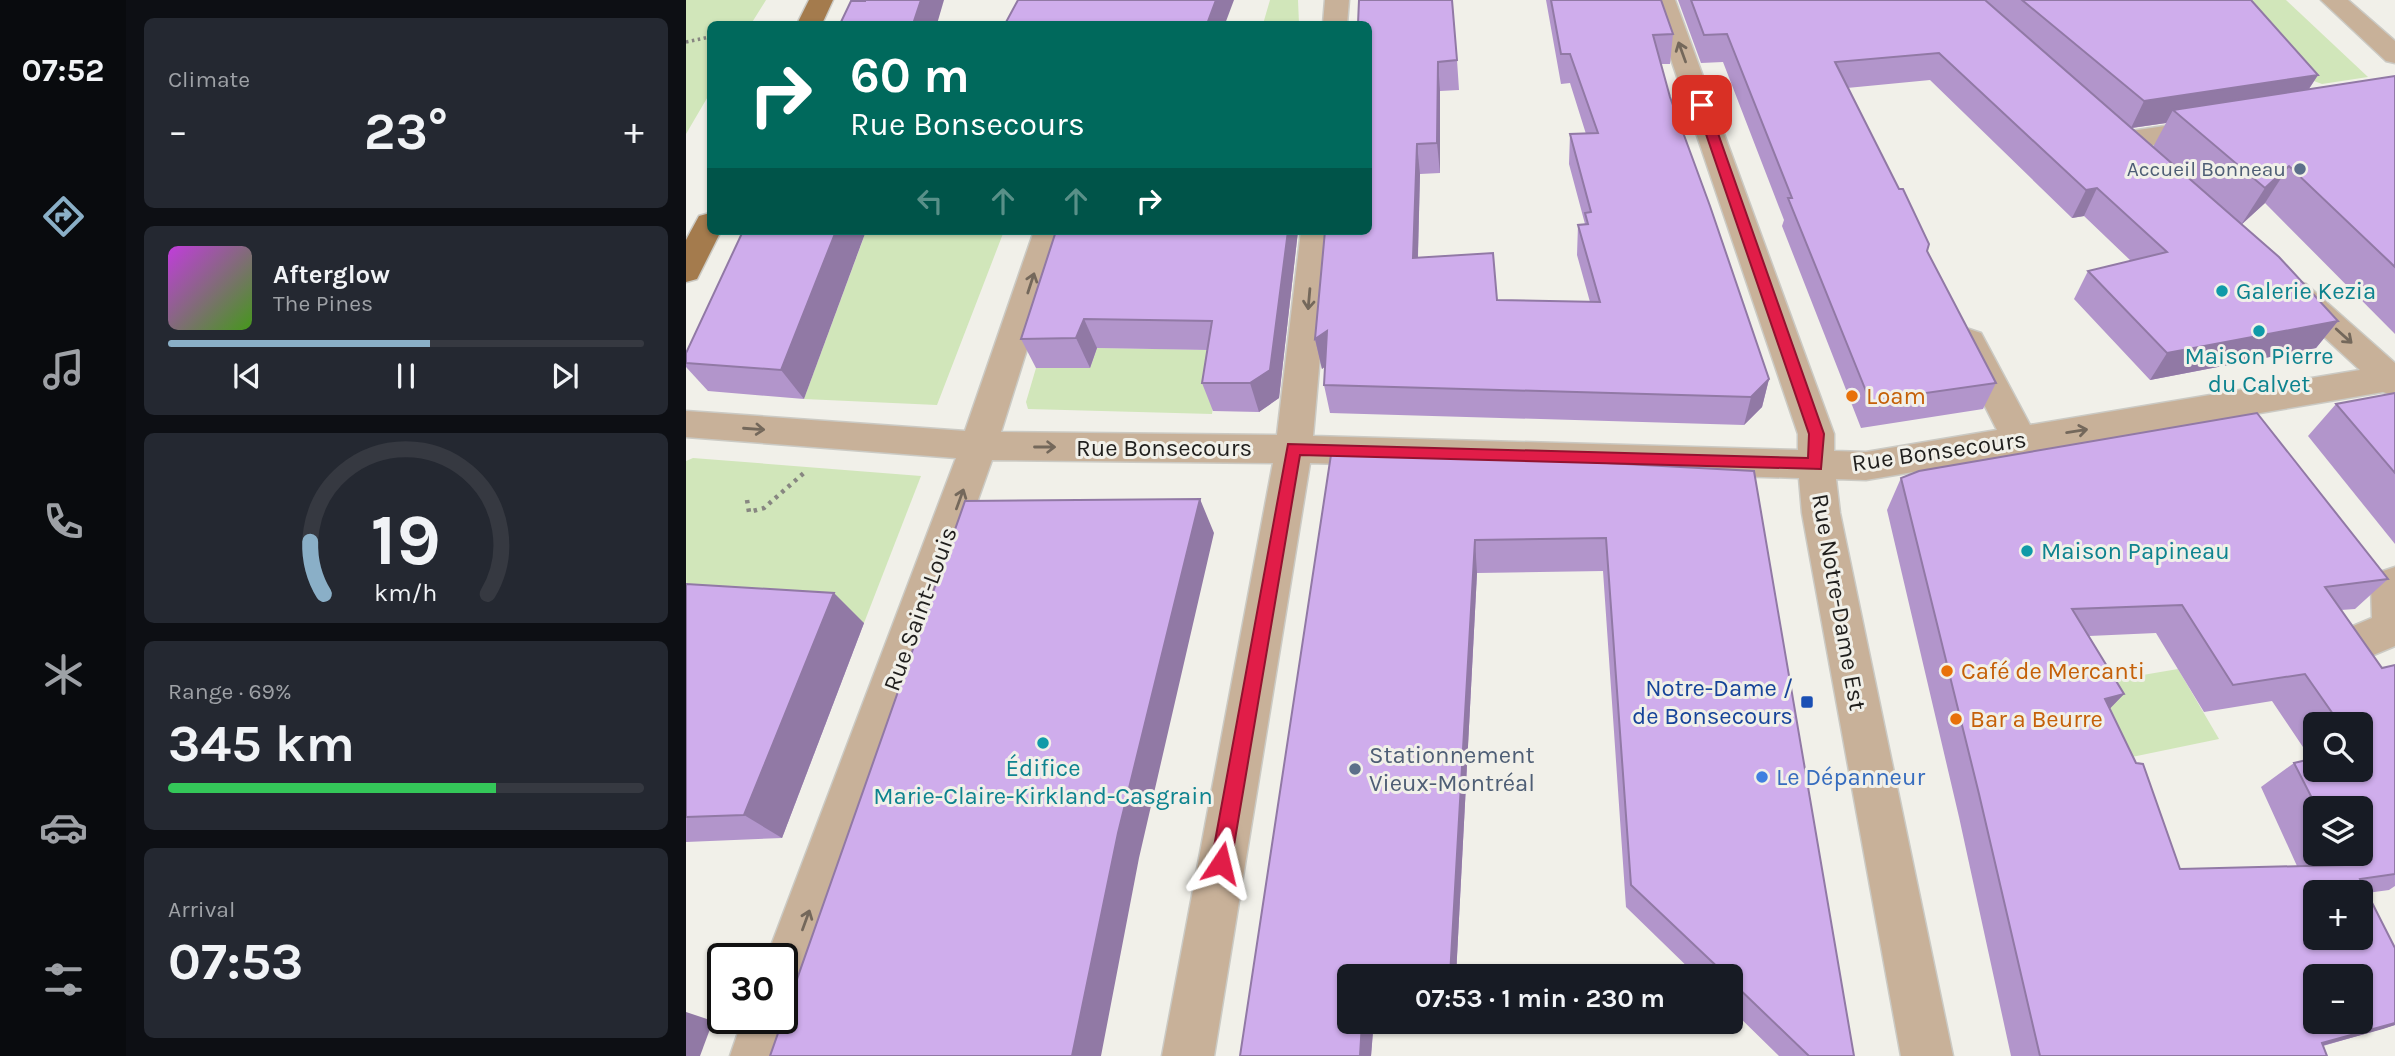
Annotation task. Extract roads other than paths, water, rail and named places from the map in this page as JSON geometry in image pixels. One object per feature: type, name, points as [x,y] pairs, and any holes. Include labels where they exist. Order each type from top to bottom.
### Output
[{"type":"main road","points":[[811,21],[821,0]]},
{"type":"main road","points":[[686,271],[707,229]]},
{"type":"street","points":[[1335,21],[1337,0]]},
{"type":"street","name":"Rue Notre-Dame Est","points":[[1663,0],[1816,434],[1821,513],[1927,1056]]},
{"type":"street","points":[[2333,0],[2395,55]]},
{"type":"street","points":[[2125,142],[2237,124]]},
{"type":"street","name":"Rue Saint-Louis","points":[[797,943],[977,446],[1048,235]]},
{"type":"street","points":[[1188,1056],[1294,449],[1316,235]]},
{"type":"street","points":[[2270,270],[2393,381]]},
{"type":"street","points":[[1953,312],[2020,440]]},
{"type":"street","name":"Rue Bonsecours","points":[[686,424],[977,446],[1294,449],[1866,466],[2393,381]]},
{"type":"street","points":[[2347,648],[2393,628],[2391,585],[2395,584]]},
{"type":"street","points":[[756,1056],[764,1034]]},
{"type":"place","name":"Accueil Bonneau","points":[[2300,169]]},
{"type":"place","name":"Galerie Kezia","points":[[2222,291]]},
{"type":"place","name":"Maison Pierre du Calvet","points":[[2259,331]]},
{"type":"place","name":"Loam","points":[[1852,396]]},
{"type":"place","name":"Maison Papineau","points":[[2027,551]]},
{"type":"place","name":"Café de Mercanti","points":[[1947,671]]},
{"type":"place","name":"Notre-Dame / de Bonsecours","points":[[1807,702]]},
{"type":"place","name":"Bar a Beurre","points":[[1956,719]]},
{"type":"place","name":"Édifice Marie-Claire-Kirkland-Casgrain","points":[[1043,743]]},
{"type":"place","name":"Stationnement Vieux-Montréal","points":[[1355,769]]},
{"type":"place","name":"Le Dépanneur","points":[[1762,777]]}]
